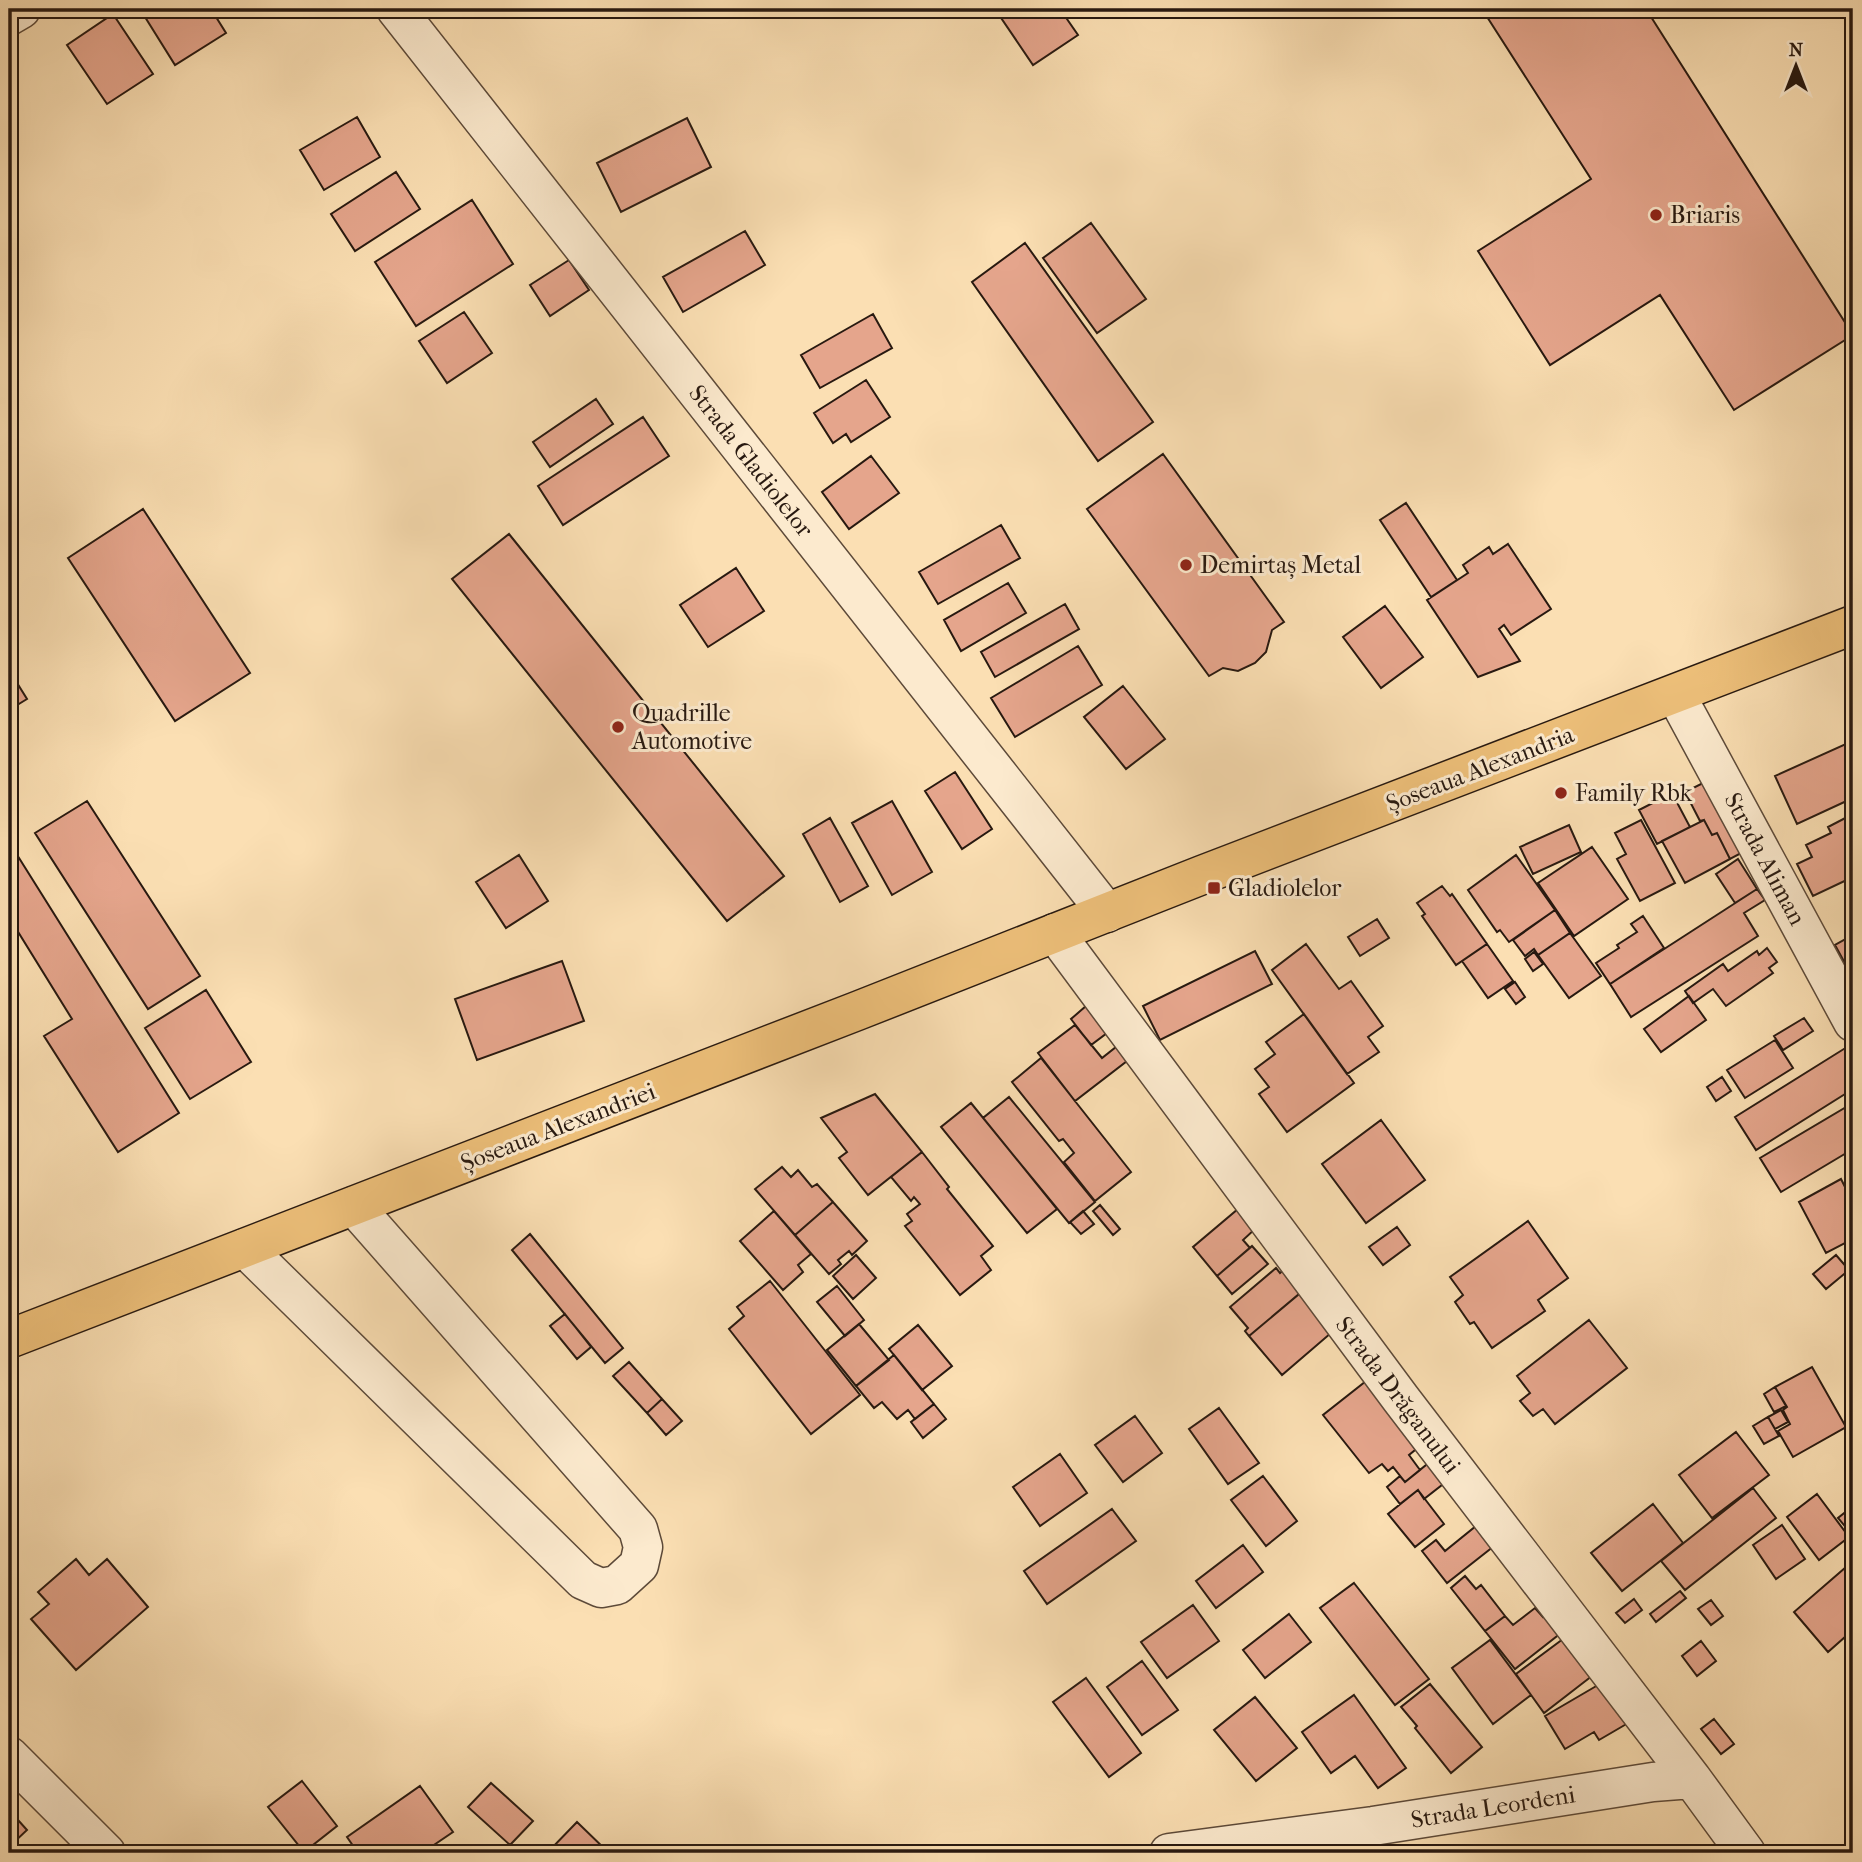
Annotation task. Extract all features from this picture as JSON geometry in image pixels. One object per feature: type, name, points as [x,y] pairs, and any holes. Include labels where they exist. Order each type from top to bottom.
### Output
[{"type":"main road","name":"Șoseaua Alexandria","points":[[1107,913],[1853,625]]},
{"type":"main road","name":"Șoseaua Alexandriei","points":[[9,1339],[1107,913]]},
{"type":"street","points":[[9,16],[21,9]]},
{"type":"street","name":"Strada Gladiolelor","points":[[396,9],[1107,913]]},
{"type":"street","name":"Strada Aliman","points":[[1676,695],[1853,1023]]},
{"type":"street","name":"Strada Drăganului","points":[[1055,933],[1401,1399],[1746,1853]]},
{"type":"street","points":[[245,1248],[583,1580],[601,1588],[617,1585],[639,1565],[643,1547],[638,1529],[354,1206]]},
{"type":"street","points":[[9,1756],[106,1853]]},
{"type":"street","name":"Strada Leordeni","points":[[1169,1853],[1373,1826],[1653,1782],[1692,1779]]},
{"type":"building","points":[[140,9],[211,9],[226,33],[175,65]]},
{"type":"building","points":[[995,9],[1060,9],[1078,35],[1033,65]]},
{"type":"building","name":"Briaris","points":[[1482,9],[1646,9],[1853,335],[1734,410],[1660,295],[1550,365],[1478,251],[1591,179]]},
{"type":"building","points":[[113,14],[153,74],[107,104],[67,45]]},
{"type":"building","points":[[357,117],[380,157],[324,190],[300,150]]},
{"type":"building","points":[[687,118],[711,167],[621,212],[597,163]]},
{"type":"building","points":[[396,172],[420,209],[355,251],[331,214]]},
{"type":"building","points":[[472,200],[513,264],[416,326],[375,262]]},
{"type":"building","points":[[1091,223],[1146,299],[1097,333],[1043,258]]},
{"type":"building","points":[[745,231],[765,265],[683,312],[663,277]]},
{"type":"building","points":[[1025,243],[1153,422],[1098,461],[972,282]]},
{"type":"building","points":[[569,260],[589,290],[550,316],[530,285]]},
{"type":"building","points":[[464,312],[492,353],[447,383],[419,341]]},
{"type":"building","points":[[873,314],[892,348],[820,388],[801,355]]},
{"type":"building","points":[[866,380],[890,417],[851,442],[846,434],[833,443],[814,413]]},
{"type":"building","points":[[596,399],[613,424],[550,467],[533,442]]},
{"type":"building","points":[[643,417],[669,456],[563,525],[538,486]]},
{"type":"building","name":"Demirtaș Metal","points":[[1163,454],[1284,622],[1272,630],[1266,652],[1255,663],[1238,671],[1223,668],[1209,676],[1087,509]]},
{"type":"building","points":[[871,456],[899,493],[849,529],[822,492]]},
{"type":"building","points":[[1406,503],[1457,580],[1431,597],[1380,520]]},
{"type":"building","points":[[143,509],[250,673],[175,721],[68,558]]},
{"type":"building","points":[[1001,525],[1020,558],[938,604],[919,572]]},
{"type":"building","name":"Quadrille Automotive","points":[[509,534],[784,876],[727,921],[452,579]]},
{"type":"building","points":[[1508,544],[1551,609],[1511,635],[1504,625],[1499,629],[1520,661],[1478,677],[1427,600],[1468,573],[1463,565],[1489,547],[1493,554]]},
{"type":"building","points":[[736,568],[764,611],[708,647],[680,605]]},
{"type":"building","points":[[1008,583],[1026,613],[961,651],[944,620]]},
{"type":"building","points":[[1065,604],[1079,629],[995,677],[981,652]]},
{"type":"building","points":[[1385,606],[1423,657],[1381,688],[1343,637]]},
{"type":"building","points":[[1078,646],[1102,685],[1015,737],[991,698]]},
{"type":"building","points":[[9,670],[27,699],[9,710]]},
{"type":"building","points":[[1123,686],[1165,739],[1126,769],[1084,717]]},
{"type":"building","points":[[1848,743],[1853,754],[1853,798],[1797,824],[1775,776]]},
{"type":"building","points":[[955,772],[992,829],[962,849],[925,791]]},
{"type":"building","points":[[1703,783],[1745,851],[1730,859],[1717,833],[1712,835],[1704,820],[1700,821],[1685,792]]},
{"type":"building","points":[[1672,793],[1690,827],[1657,844],[1639,810]]},
{"type":"building","points":[[87,801],[200,976],[148,1009],[35,833]]},
{"type":"building","points":[[892,801],[932,872],[892,895],[852,823]]},
{"type":"building","points":[[1853,814],[1853,877],[1813,896],[1797,864],[1812,857],[1806,845],[1831,833],[1828,827]]},
{"type":"building","points":[[830,818],[868,886],[840,902],[803,834]]},
{"type":"building","points":[[1641,820],[1675,883],[1640,901],[1617,859],[1626,854],[1615,833]]},
{"type":"building","points":[[1704,820],[1712,835],[1717,833],[1730,859],[1685,883],[1662,841]]},
{"type":"building","points":[[1569,825],[1581,852],[1533,874],[1520,847]]},
{"type":"building","points":[[9,842],[179,1113],[118,1152],[44,1036],[72,1019],[15,927],[9,931]]},
{"type":"building","points":[[1592,847],[1628,899],[1574,936],[1538,883]]},
{"type":"building","points":[[519,855],[548,901],[506,928],[476,882]]},
{"type":"building","points":[[1516,855],[1555,910],[1509,942],[1500,930],[1497,932],[1468,890]]},
{"type":"building","points":[[1738,859],[1757,889],[1735,903],[1716,874]]},
{"type":"building","points":[[1442,886],[1450,896],[1452,894],[1487,944],[1456,965],[1422,916],[1425,914],[1417,903]]},
{"type":"building","points":[[1757,889],[1765,900],[1744,913],[1758,936],[1631,1017],[1610,984]]},
{"type":"building","points":[[1555,910],[1570,933],[1538,955],[1534,949],[1525,956],[1513,940]]},
{"type":"building","points":[[1643,916],[1664,948],[1610,984],[1596,963],[1637,932],[1631,924]]},
{"type":"building","points":[[1377,919],[1389,938],[1360,956],[1348,937]]},
{"type":"building","points":[[1570,933],[1601,976],[1569,998],[1538,955]]},
{"type":"building","points":[[1853,935],[1853,978],[1835,945]]},
{"type":"building","points":[[1306,944],[1339,989],[1351,981],[1383,1026],[1368,1037],[1379,1052],[1347,1074],[1272,970]]},
{"type":"building","points":[[1487,944],[1513,981],[1488,998],[1462,961]]},
{"type":"building","points":[[1767,948],[1777,962],[1769,968],[1773,973],[1726,1006],[1713,989],[1693,1003],[1685,991],[1723,964],[1728,971],[1757,951],[1759,955]]},
{"type":"building","points":[[1255,951],[1272,984],[1160,1040],[1143,1006]]},
{"type":"building","points":[[1534,952],[1543,964],[1533,971],[1525,959]]},
{"type":"building","points":[[562,961],[584,1021],[477,1060],[455,999]]},
{"type":"building","points":[[1515,982],[1525,997],[1516,1004],[1505,989]]},
{"type":"building","points":[[206,990],[251,1062],[190,1099],[145,1028]]},
{"type":"building","points":[[1689,996],[1706,1020],[1661,1052],[1644,1029]]},
{"type":"building","points":[[1086,1006],[1107,1033],[1091,1045],[1071,1019]]},
{"type":"building","points":[[1304,1014],[1354,1083],[1287,1132],[1259,1094],[1269,1087],[1255,1069],[1275,1054],[1266,1042]]},
{"type":"building","points":[[1804,1018],[1813,1031],[1783,1050],[1774,1036]]},
{"type":"building","points":[[1075,1025],[1102,1058],[1116,1047],[1127,1061],[1075,1101],[1038,1053]]},
{"type":"building","points":[[1775,1040],[1793,1068],[1745,1098],[1727,1070]]},
{"type":"building","points":[[1847,1047],[1853,1056],[1853,1089],[1756,1150],[1735,1117]]},
{"type":"building","points":[[1041,1058],[1131,1172],[1095,1201],[1064,1162],[1074,1153],[1063,1139],[1059,1141],[1012,1082]]},
{"type":"building","points":[[1722,1077],[1731,1091],[1716,1101],[1707,1087]]},
{"type":"building","points":[[875,1094],[922,1152],[868,1195],[839,1158],[847,1152],[821,1118]]},
{"type":"building","points":[[1009,1097],[1095,1202],[1069,1223],[983,1118]]},
{"type":"building","points":[[971,1103],[1057,1209],[1027,1233],[941,1127]]},
{"type":"building","points":[[1853,1103],[1853,1149],[1781,1192],[1760,1158]]},
{"type":"building","points":[[1381,1120],[1425,1180],[1366,1223],[1322,1164]]},
{"type":"building","points":[[922,1152],[949,1187],[947,1189],[993,1246],[981,1256],[991,1270],[960,1295],[905,1226],[912,1221],[907,1214],[920,1204],[914,1197],[911,1201],[891,1177]]},
{"type":"building","points":[[782,1167],[791,1177],[798,1170],[812,1187],[817,1184],[833,1202],[795,1235],[755,1189]]},
{"type":"building","points":[[1841,1179],[1846,1189],[1853,1186],[1853,1239],[1826,1253],[1799,1202]]},
{"type":"building","points":[[833,1202],[867,1241],[852,1255],[849,1251],[838,1260],[841,1264],[829,1274],[795,1235]]},
{"type":"building","points":[[1100,1205],[1120,1229],[1113,1235],[1093,1211]]},
{"type":"building","points":[[1238,1209],[1255,1229],[1243,1240],[1250,1248],[1217,1276],[1193,1247]]},
{"type":"building","points":[[774,1211],[811,1254],[798,1265],[803,1272],[783,1290],[740,1241]]},
{"type":"building","points":[[1083,1211],[1094,1224],[1081,1234],[1070,1222]]},
{"type":"building","points":[[1528,1221],[1568,1278],[1538,1300],[1545,1311],[1492,1348],[1474,1322],[1470,1324],[1455,1302],[1463,1295],[1450,1277]]},
{"type":"building","points":[[1397,1227],[1410,1245],[1383,1265],[1369,1247]]},
{"type":"building","points":[[530,1234],[623,1348],[605,1363],[512,1250]]},
{"type":"building","points":[[1252,1246],[1268,1264],[1232,1294],[1217,1276]]},
{"type":"building","points":[[856,1255],[876,1278],[853,1299],[833,1276]]},
{"type":"building","points":[[1836,1255],[1849,1270],[1826,1289],[1813,1274]]},
{"type":"building","points":[[1287,1267],[1305,1289],[1249,1336],[1245,1331],[1248,1328],[1230,1307],[1276,1268],[1280,1273]]},
{"type":"building","points":[[770,1281],[860,1395],[811,1434],[729,1329],[744,1316],[737,1307]]},
{"type":"building","points":[[837,1286],[864,1320],[845,1336],[817,1302]]},
{"type":"building","points":[[1305,1289],[1338,1327],[1282,1375],[1249,1336]]},
{"type":"building","points":[[565,1314],[591,1347],[577,1359],[550,1326]]},
{"type":"building","points":[[1589,1320],[1627,1368],[1555,1424],[1543,1409],[1533,1416],[1520,1401],[1530,1393],[1517,1376]]},
{"type":"building","points":[[859,1324],[889,1360],[856,1386],[827,1350]]},
{"type":"building","points":[[918,1325],[952,1366],[922,1390],[889,1349]]},
{"type":"building","points":[[894,1355],[934,1404],[915,1419],[908,1410],[897,1419],[882,1402],[874,1408],[856,1386]]},
{"type":"building","points":[[629,1362],[662,1399],[647,1413],[613,1376]]},
{"type":"building","points":[[1812,1367],[1846,1427],[1793,1457],[1778,1431],[1790,1424],[1783,1410],[1787,1407],[1775,1387]]},
{"type":"building","points":[[1375,1374],[1420,1446],[1409,1455],[1420,1470],[1405,1482],[1393,1467],[1388,1471],[1382,1464],[1369,1473],[1323,1415]]},
{"type":"building","points":[[1775,1387],[1786,1406],[1774,1412],[1764,1394]]},
{"type":"building","points":[[662,1399],[682,1421],[666,1435],[647,1413]]},
{"type":"building","points":[[934,1404],[946,1419],[923,1438],[911,1422]]},
{"type":"building","points":[[1219,1408],[1259,1463],[1228,1484],[1189,1429]]},
{"type":"building","points":[[1781,1410],[1788,1422],[1775,1429],[1768,1417]]},
{"type":"building","points":[[1135,1416],[1162,1453],[1123,1482],[1095,1445]]},
{"type":"building","points":[[1768,1417],[1779,1436],[1764,1444],[1753,1426]]},
{"type":"building","points":[[1736,1432],[1769,1475],[1712,1518],[1679,1475]]},
{"type":"building","points":[[1060,1454],[1087,1493],[1040,1526],[1013,1487]]},
{"type":"building","points":[[1431,1461],[1447,1481],[1424,1499],[1418,1490],[1400,1504],[1387,1487],[1400,1476],[1405,1482]]},
{"type":"building","points":[[1263,1476],[1297,1521],[1266,1546],[1231,1500]]},
{"type":"building","points":[[1753,1488],[1776,1518],[1685,1590],[1661,1561]]},
{"type":"building","points":[[1418,1490],[1444,1524],[1415,1547],[1388,1514]]},
{"type":"building","points":[[1817,1494],[1849,1537],[1819,1560],[1787,1517]]},
{"type":"building","points":[[1653,1504],[1683,1543],[1622,1591],[1591,1553]]},
{"type":"building","points":[[1853,1506],[1853,1528],[1849,1531],[1838,1518]]},
{"type":"building","points":[[1112,1509],[1136,1541],[1047,1604],[1024,1571]]},
{"type":"building","points":[[1782,1525],[1805,1559],[1776,1579],[1753,1545]]},
{"type":"building","points":[[1476,1526],[1503,1539],[1447,1583],[1422,1551],[1436,1540],[1445,1551]]},
{"type":"building","points":[[1243,1545],[1263,1572],[1216,1608],[1196,1581]]},
{"type":"building","points":[[76,1559],[89,1575],[107,1559],[148,1607],[76,1670],[31,1619],[49,1604],[38,1592]]},
{"type":"building","points":[[1853,1561],[1853,1646],[1845,1637],[1828,1652],[1794,1612]]},
{"type":"building","points":[[1465,1576],[1476,1589],[1481,1585],[1505,1616],[1485,1631],[1451,1588]]},
{"type":"building","points":[[1354,1583],[1429,1679],[1395,1705],[1320,1608]]},
{"type":"building","points":[[1680,1591],[1686,1598],[1656,1622],[1650,1614]]},
{"type":"building","points":[[1634,1599],[1642,1610],[1625,1623],[1616,1613]]},
{"type":"building","points":[[1711,1600],[1723,1616],[1711,1625],[1698,1609]]},
{"type":"building","points":[[1193,1605],[1219,1641],[1167,1678],[1141,1642]]},
{"type":"building","points":[[1535,1608],[1543,1617],[1551,1610],[1566,1629],[1515,1669],[1485,1631],[1505,1616],[1513,1625]]},
{"type":"building","points":[[1289,1614],[1311,1642],[1265,1678],[1243,1650]]},
{"type":"building","points":[[1567,1636],[1601,1669],[1544,1713],[1516,1674]]},
{"type":"building","points":[[1490,1640],[1531,1695],[1493,1724],[1452,1668]]},
{"type":"building","points":[[1701,1641],[1716,1661],[1697,1676],[1682,1656]]},
{"type":"building","points":[[1142,1661],[1178,1710],[1142,1735],[1107,1687]]},
{"type":"building","points":[[1086,1678],[1141,1753],[1109,1777],[1053,1702]]},
{"type":"building","points":[[1610,1678],[1635,1719],[1599,1740],[1594,1732],[1565,1749],[1545,1716]]},
{"type":"building","points":[[1430,1684],[1482,1747],[1451,1773],[1401,1707]]},
{"type":"building","points":[[1354,1695],[1406,1768],[1378,1788],[1355,1756],[1331,1773],[1302,1732]]},
{"type":"building","points":[[1255,1697],[1297,1748],[1256,1781],[1214,1730]]},
{"type":"building","points":[[1714,1719],[1734,1744],[1721,1754],[1701,1729]]},
{"type":"building","points":[[302,1781],[337,1826],[304,1852],[268,1807]]},
{"type":"building","points":[[491,1783],[533,1821],[510,1845],[468,1807]]},
{"type":"building","points":[[420,1786],[453,1832],[422,1853],[358,1853],[347,1837]]},
{"type":"building","points":[[9,1810],[27,1830],[9,1847]]},
{"type":"building","points":[[577,1822],[609,1853],[547,1853]]},
{"type":"place","name":"Briaris","points":[[1656,215]]},
{"type":"place","name":"Demirtaș Metal","points":[[1186,565]]},
{"type":"place","name":"Quadrille Automotive","points":[[618,727]]},
{"type":"place","name":"Family Rbk","points":[[1561,793]]},
{"type":"place","name":"Gladiolelor","points":[[1214,888]]}]
